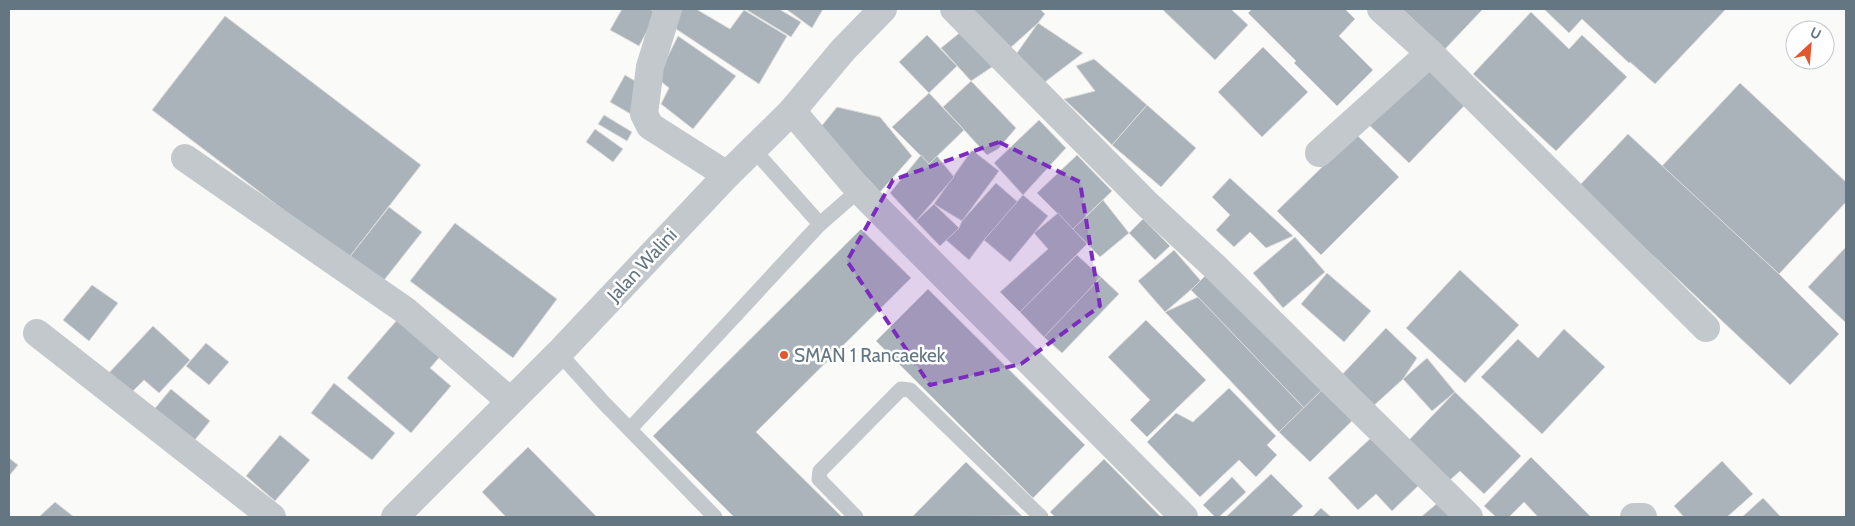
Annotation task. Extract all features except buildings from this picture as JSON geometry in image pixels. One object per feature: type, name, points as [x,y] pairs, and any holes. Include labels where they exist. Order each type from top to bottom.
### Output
[{"type":"street","points":[[668,9],[650,67],[644,114],[650,126],[727,175]]},
{"type":"street","name":"Jalan Walini","points":[[396,517],[559,353],[727,175],[792,111],[843,50],[883,9]]},
{"type":"street","points":[[954,9],[1148,205],[1214,266],[1469,517]]},
{"type":"street","points":[[1381,9],[1430,53],[1706,328]]},
{"type":"street","points":[[1319,153],[1430,53]]},
{"type":"street","points":[[792,111],[859,190],[1184,517]]},
{"type":"street","points":[[185,158],[406,310],[510,401]]},
{"type":"street","points":[[37,333],[272,517]]},
{"type":"street","points":[[1634,517],[1643,517]]},
{"type":"lane","points":[[753,149],[820,224]]},
{"type":"lane","points":[[630,430],[820,224],[859,190]]},
{"type":"lane","points":[[559,353],[630,430],[715,517]]},
{"type":"lane","points":[[856,517],[819,479],[820,471],[901,389],[910,390],[1041,517]]},
{"type":"highlighted area","points":[[999,142],[1080,182],[1100,306],[1021,364],[930,385],[847,261],[893,180]]},
{"type":"place","name":"SMAN 1 Rancaekek","points":[[784,355]]}]
